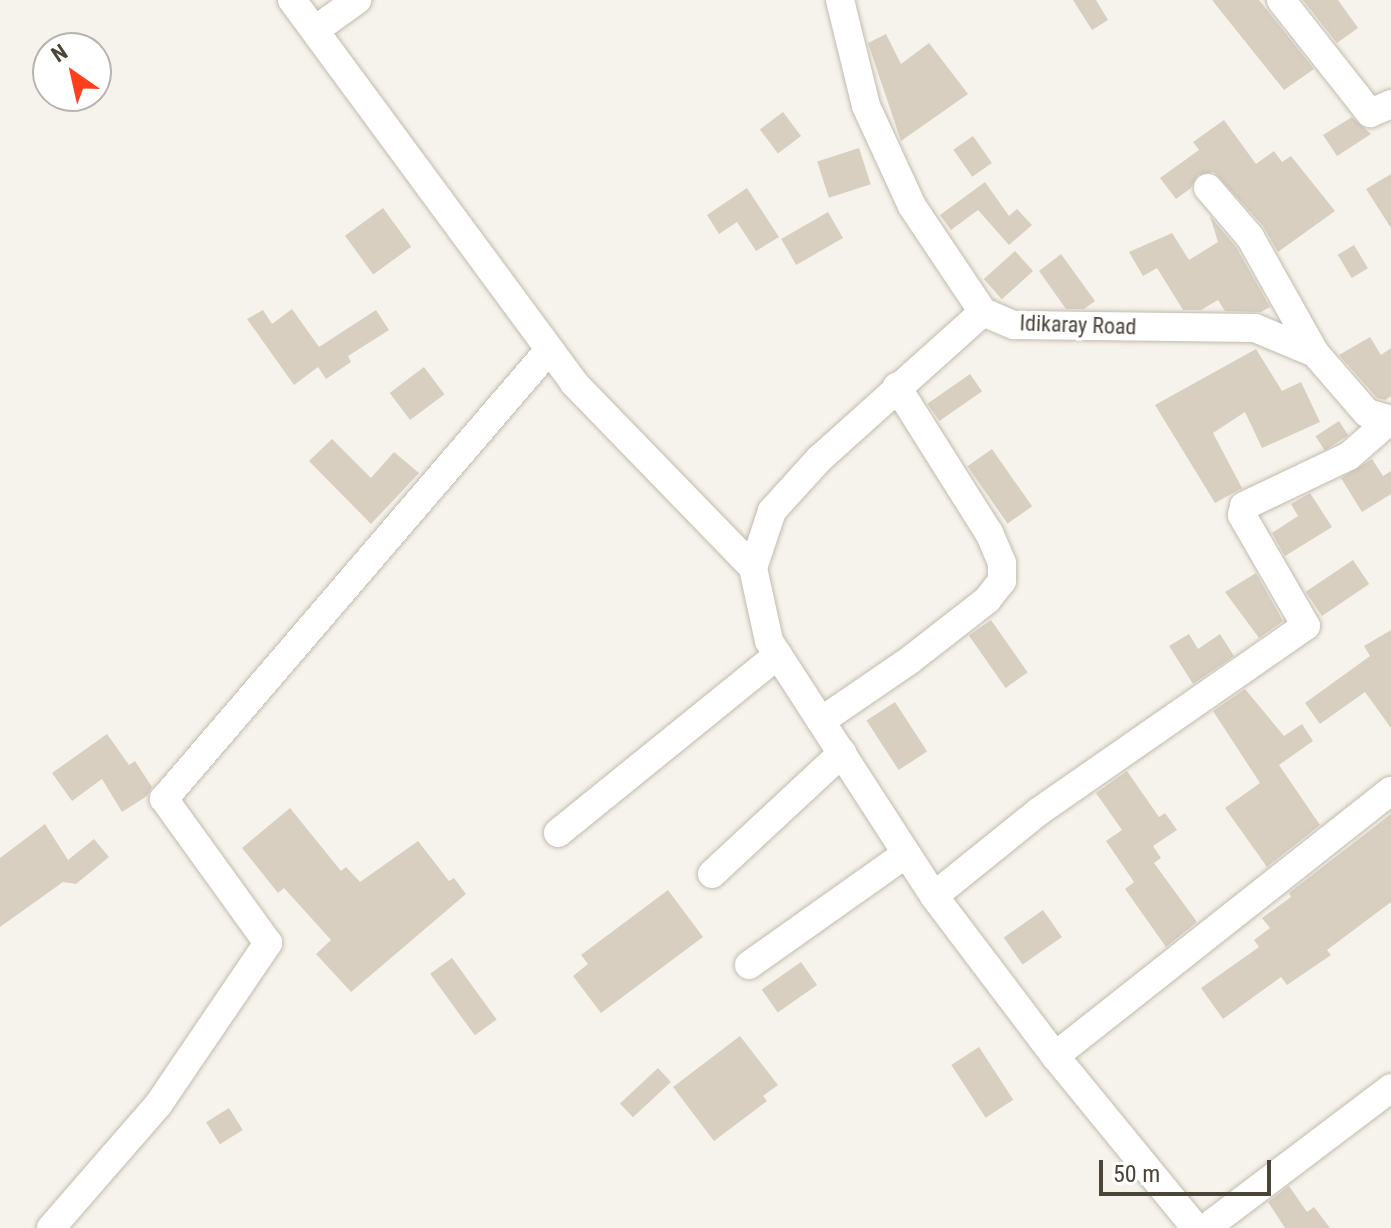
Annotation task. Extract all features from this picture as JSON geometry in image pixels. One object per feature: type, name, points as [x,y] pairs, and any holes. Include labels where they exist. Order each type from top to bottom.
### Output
[{"type":"street","points":[[292,0],[574,383],[753,568]]},
{"type":"street","points":[[315,30],[357,0]]},
{"type":"street","points":[[840,0],[866,106],[912,206],[983,312],[897,387],[772,511],[753,568],[769,641],[934,896],[1055,1056],[1196,1228]]},
{"type":"street","points":[[1281,0],[1370,113],[1391,104]]},
{"type":"street","points":[[1208,188],[1250,237],[1315,353]]},
{"type":"street","name":"Idikaray Road","points":[[983,312],[1014,325],[1255,328],[1315,353],[1367,413],[1389,421]]},
{"type":"street","points":[[51,1228],[158,1105],[268,943],[164,799],[549,350]]},
{"type":"street","points":[[821,721],[910,660],[987,600],[1002,581],[1002,563],[989,533],[897,387]]},
{"type":"street","points":[[934,896],[1074,786],[1306,626],[1242,515],[1244,506],[1349,456],[1389,421]]},
{"type":"street","points":[[558,833],[778,655]]},
{"type":"street","points":[[712,874],[842,753]]},
{"type":"street","points":[[1055,1056],[1391,791]]},
{"type":"street","points":[[749,965],[906,854]]},
{"type":"street","points":[[1206,1228],[1391,1088]]},
{"type":"building","points":[[1073,0],[1096,0],[1108,20],[1092,30]]},
{"type":"building","points":[[1212,0],[1259,0],[1314,69],[1284,90]]},
{"type":"building","points":[[1303,0],[1338,0],[1358,28],[1337,43]]},
{"type":"building","points":[[886,34],[901,64],[929,43],[968,94],[901,141],[868,43]]},
{"type":"building","points":[[783,112],[801,136],[778,153],[760,129]]},
{"type":"building","points":[[1352,117],[1371,134],[1337,156],[1323,135]]},
{"type":"building","points":[[1224,120],[1256,164],[1274,151],[1282,162],[1291,156],[1335,211],[1278,252],[1263,226],[1214,172],[1198,175],[1191,188],[1176,199],[1160,178],[1199,150],[1193,142]]},
{"type":"building","points":[[973,136],[992,163],[972,177],[953,150]]},
{"type":"building","points":[[859,148],[871,184],[829,198],[817,162]]},
{"type":"building","points":[[1391,174],[1391,228],[1366,189]]},
{"type":"building","points":[[985,182],[1009,216],[1017,209],[1032,225],[1009,245],[978,210],[951,230],[940,215]]},
{"type":"building","points":[[747,188],[779,237],[756,251],[737,222],[719,234],[707,215]]},
{"type":"building","points":[[383,208],[411,247],[373,274],[345,236]]},
{"type":"building","points":[[828,212],[843,238],[796,265],[781,239]]},
{"type":"building","points":[[1210,216],[1236,247],[1270,307],[1261,312],[1225,311],[1218,300],[1201,310],[1183,310],[1157,268],[1143,276],[1129,252],[1172,233],[1189,260],[1218,242]]},
{"type":"building","points":[[1354,245],[1368,268],[1352,278],[1338,255]]},
{"type":"building","points":[[1015,251],[1033,271],[1002,299],[984,279]]},
{"type":"building","points":[[1061,254],[1095,301],[1084,309],[1066,309],[1039,271]]},
{"type":"building","points":[[292,309],[319,347],[376,310],[389,330],[348,356],[351,362],[326,379],[318,367],[294,385],[247,319],[263,310],[272,324]]},
{"type":"building","points":[[1370,337],[1381,355],[1391,348],[1391,396],[1385,400],[1377,398],[1339,355]]},
{"type":"building","points":[[1256,349],[1282,391],[1301,382],[1320,422],[1262,448],[1245,412],[1213,433],[1242,488],[1215,503],[1155,405]]},
{"type":"building","points":[[424,367],[444,394],[410,420],[390,393]]},
{"type":"building","points":[[970,374],[982,391],[939,421],[927,404]]},
{"type":"building","points":[[1339,421],[1348,435],[1325,451],[1316,436]]},
{"type":"building","points":[[332,439],[371,478],[394,452],[419,473],[371,524],[309,461]]},
{"type":"building","points":[[992,449],[1032,506],[1008,524],[967,466]]},
{"type":"building","points":[[1372,459],[1383,476],[1391,471],[1391,494],[1362,512],[1341,478]]},
{"type":"building","points":[[1310,493],[1332,527],[1285,556],[1272,533],[1298,516],[1291,504]]},
{"type":"building","points":[[1353,560],[1369,584],[1322,616],[1306,592]]},
{"type":"building","points":[[1256,573],[1283,621],[1259,638],[1225,592]]},
{"type":"building","points":[[991,620],[1028,672],[1006,688],[969,635]]},
{"type":"building","points":[[1391,630],[1391,728],[1365,692],[1320,724],[1305,703],[1370,656],[1364,646]]},
{"type":"building","points":[[1189,634],[1198,649],[1220,634],[1234,656],[1193,684],[1169,646]]},
{"type":"building","points":[[1245,689],[1284,736],[1302,724],[1313,741],[1279,765],[1320,825],[1267,867],[1225,808],[1260,783],[1213,711]]},
{"type":"building","points":[[895,702],[927,751],[899,770],[866,721]]},
{"type":"building","points":[[107,734],[129,765],[135,761],[152,787],[147,796],[122,812],[102,779],[72,801],[52,773]]},
{"type":"building","points":[[1127,771],[1159,817],[1165,813],[1177,830],[1153,846],[1161,858],[1154,863],[1197,922],[1166,947],[1125,889],[1134,882],[1106,841],[1122,830],[1096,793]]},
{"type":"building","points":[[290,808],[341,871],[346,867],[360,882],[418,841],[449,881],[454,878],[466,894],[351,992],[316,954],[331,940],[284,888],[278,893],[242,848]]},
{"type":"building","points":[[1391,814],[1391,902],[1327,950],[1331,955],[1287,985],[1281,977],[1223,1019],[1201,988],[1259,947],[1254,940],[1270,928],[1262,918],[1291,897],[1289,893]]},
{"type":"building","points":[[45,824],[68,860],[94,839],[109,857],[76,884],[63,882],[0,927],[0,858]]},
{"type":"building","points":[[668,890],[703,937],[601,1013],[573,976],[588,964],[581,955]]},
{"type":"building","points":[[1043,910],[1062,937],[1023,965],[1004,938]]},
{"type":"building","points":[[452,958],[497,1019],[475,1035],[430,974]]},
{"type":"building","points":[[801,962],[817,985],[778,1012],[762,990]]},
{"type":"building","points":[[740,1036],[778,1085],[763,1096],[767,1101],[714,1141],[673,1087]]},
{"type":"building","points":[[979,1047],[1013,1100],[986,1118],[951,1065]]},
{"type":"building","points":[[658,1068],[671,1082],[633,1117],[620,1103]]},
{"type":"building","points":[[229,1108],[243,1130],[220,1144],[206,1122]]},
{"type":"building","points":[[1289,1186],[1307,1212],[1314,1207],[1330,1228],[1285,1228],[1268,1202]]}]
